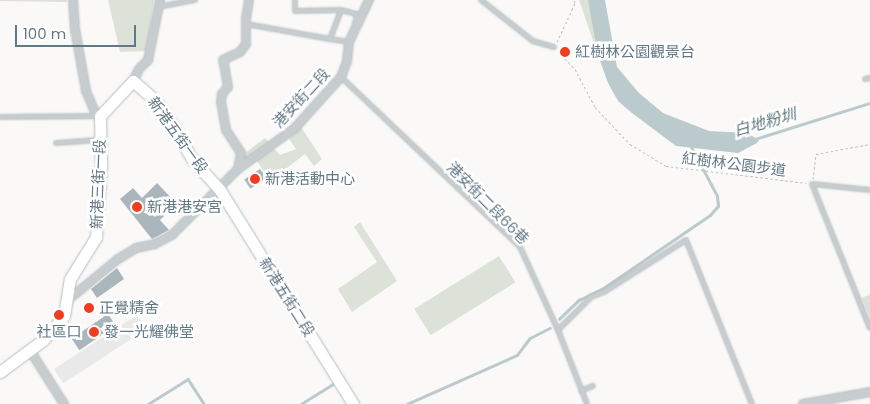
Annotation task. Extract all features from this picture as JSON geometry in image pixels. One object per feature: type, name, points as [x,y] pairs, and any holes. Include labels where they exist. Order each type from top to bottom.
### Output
[{"type":"street","points":[[73,0],[75,29],[86,91],[95,112],[100,116],[133,81],[148,60],[159,4]]},
{"type":"street","points":[[238,169],[241,153],[226,130],[220,99],[228,87],[223,60],[244,48],[248,39],[246,24],[249,0]]},
{"type":"street","name":"港安街二段","points":[[67,301],[118,259],[136,248],[155,244],[172,235],[220,190],[238,169],[295,128],[341,77],[347,61],[348,42],[369,0]]},
{"type":"street","name":"新港五街一段","points":[[133,81],[155,100],[170,119],[192,159],[220,190]]},
{"type":"street","name":"新港三街一段","points":[[0,372],[31,352],[57,326],[64,316],[70,279],[96,237],[100,116]]},
{"type":"street","name":"新港五街二段","points":[[220,190],[353,404]]},
{"type":"street","points":[[31,352],[64,404]]},
{"type":"street","points":[[803,404],[826,402],[870,392]]},
{"type":"lane","points":[[159,4],[195,0]]},
{"type":"lane","points":[[295,0],[294,11],[341,10],[357,14],[353,33]]},
{"type":"lane","points":[[481,0],[533,41],[554,47]]},
{"type":"lane","points":[[330,39],[341,10]]},
{"type":"lane","points":[[246,24],[348,42]]},
{"type":"lane","name":"港安街二段66巷","points":[[341,77],[520,247],[558,330],[587,404]]},
{"type":"lane","points":[[0,117],[100,116]]},
{"type":"lane","points":[[56,143],[100,140]]},
{"type":"lane","points":[[870,190],[812,184],[870,328]]},
{"type":"lane","points":[[558,330],[591,297],[604,292],[686,240],[752,404]]},
{"type":"lane","points":[[581,391],[592,386]]},
{"type":"path","points":[[554,47],[574,0]]},
{"type":"path","name":"紅樹林公園步道","points":[[554,47],[575,68],[595,107],[630,144],[666,166],[812,184]]},
{"type":"path","points":[[812,184],[816,154],[870,144]]},
{"type":"shaded area","points":[[67,0],[67,2],[0,1]]},
{"type":"shaded area","points":[[108,0],[154,0],[146,51],[120,52]]},
{"type":"shaded area","points":[[579,0],[591,0],[598,55]]},
{"type":"shaded area","points":[[588,0],[605,0],[617,67],[639,93],[663,113],[709,131],[747,133],[759,140],[757,143],[738,153],[676,146],[632,113],[618,101],[608,83],[598,55]]},
{"type":"shaded area","points":[[301,127],[322,159],[314,166],[305,154],[270,181],[255,158],[239,169],[236,160],[265,138],[280,155],[296,149],[289,139]]},
{"type":"shaded area","points":[[360,222],[397,281],[352,312],[338,289],[377,262],[354,227]]},
{"type":"shaded area","points":[[499,256],[515,282],[431,335],[414,309]]},
{"type":"shaded area","points":[[870,294],[870,318],[862,298]]},
{"type":"shaded area","points":[[137,315],[146,329],[63,383],[54,369]]},
{"type":"building","name":"新港活動中心","points":[[260,169],[266,178],[250,189],[244,180]]},
{"type":"building","points":[[157,183],[177,204],[160,220],[169,230],[152,239],[120,199],[133,188],[142,198]]},
{"type":"building","points":[[117,268],[124,279],[97,298],[91,289]]},
{"type":"building","name":"發一光耀佛堂","points":[[108,314],[116,326],[79,350],[72,339]]},
{"type":"waterway","name":"白地粉圳","points":[[755,139],[870,103]]},
{"type":"waterway","points":[[559,319],[579,300],[602,289],[710,215],[718,206],[717,196],[691,147]]},
{"type":"waterway","points":[[407,404],[517,355],[530,338],[550,328]]},
{"type":"waterway","points":[[148,404],[188,379],[204,404]]},
{"type":"waterway","points":[[301,404],[335,383]]},
{"type":"place","name":"紅樹林公園觀景台","points":[[565,52]]},
{"type":"place","name":"新港活動中心","points":[[255,179]]},
{"type":"place","name":"新港港安宮","points":[[137,207]]},
{"type":"place","name":"正覺精舍","points":[[89,308]]},
{"type":"place","name":"社區口","points":[[59,315]]},
{"type":"place","name":"發一光耀佛堂","points":[[94,332]]}]
